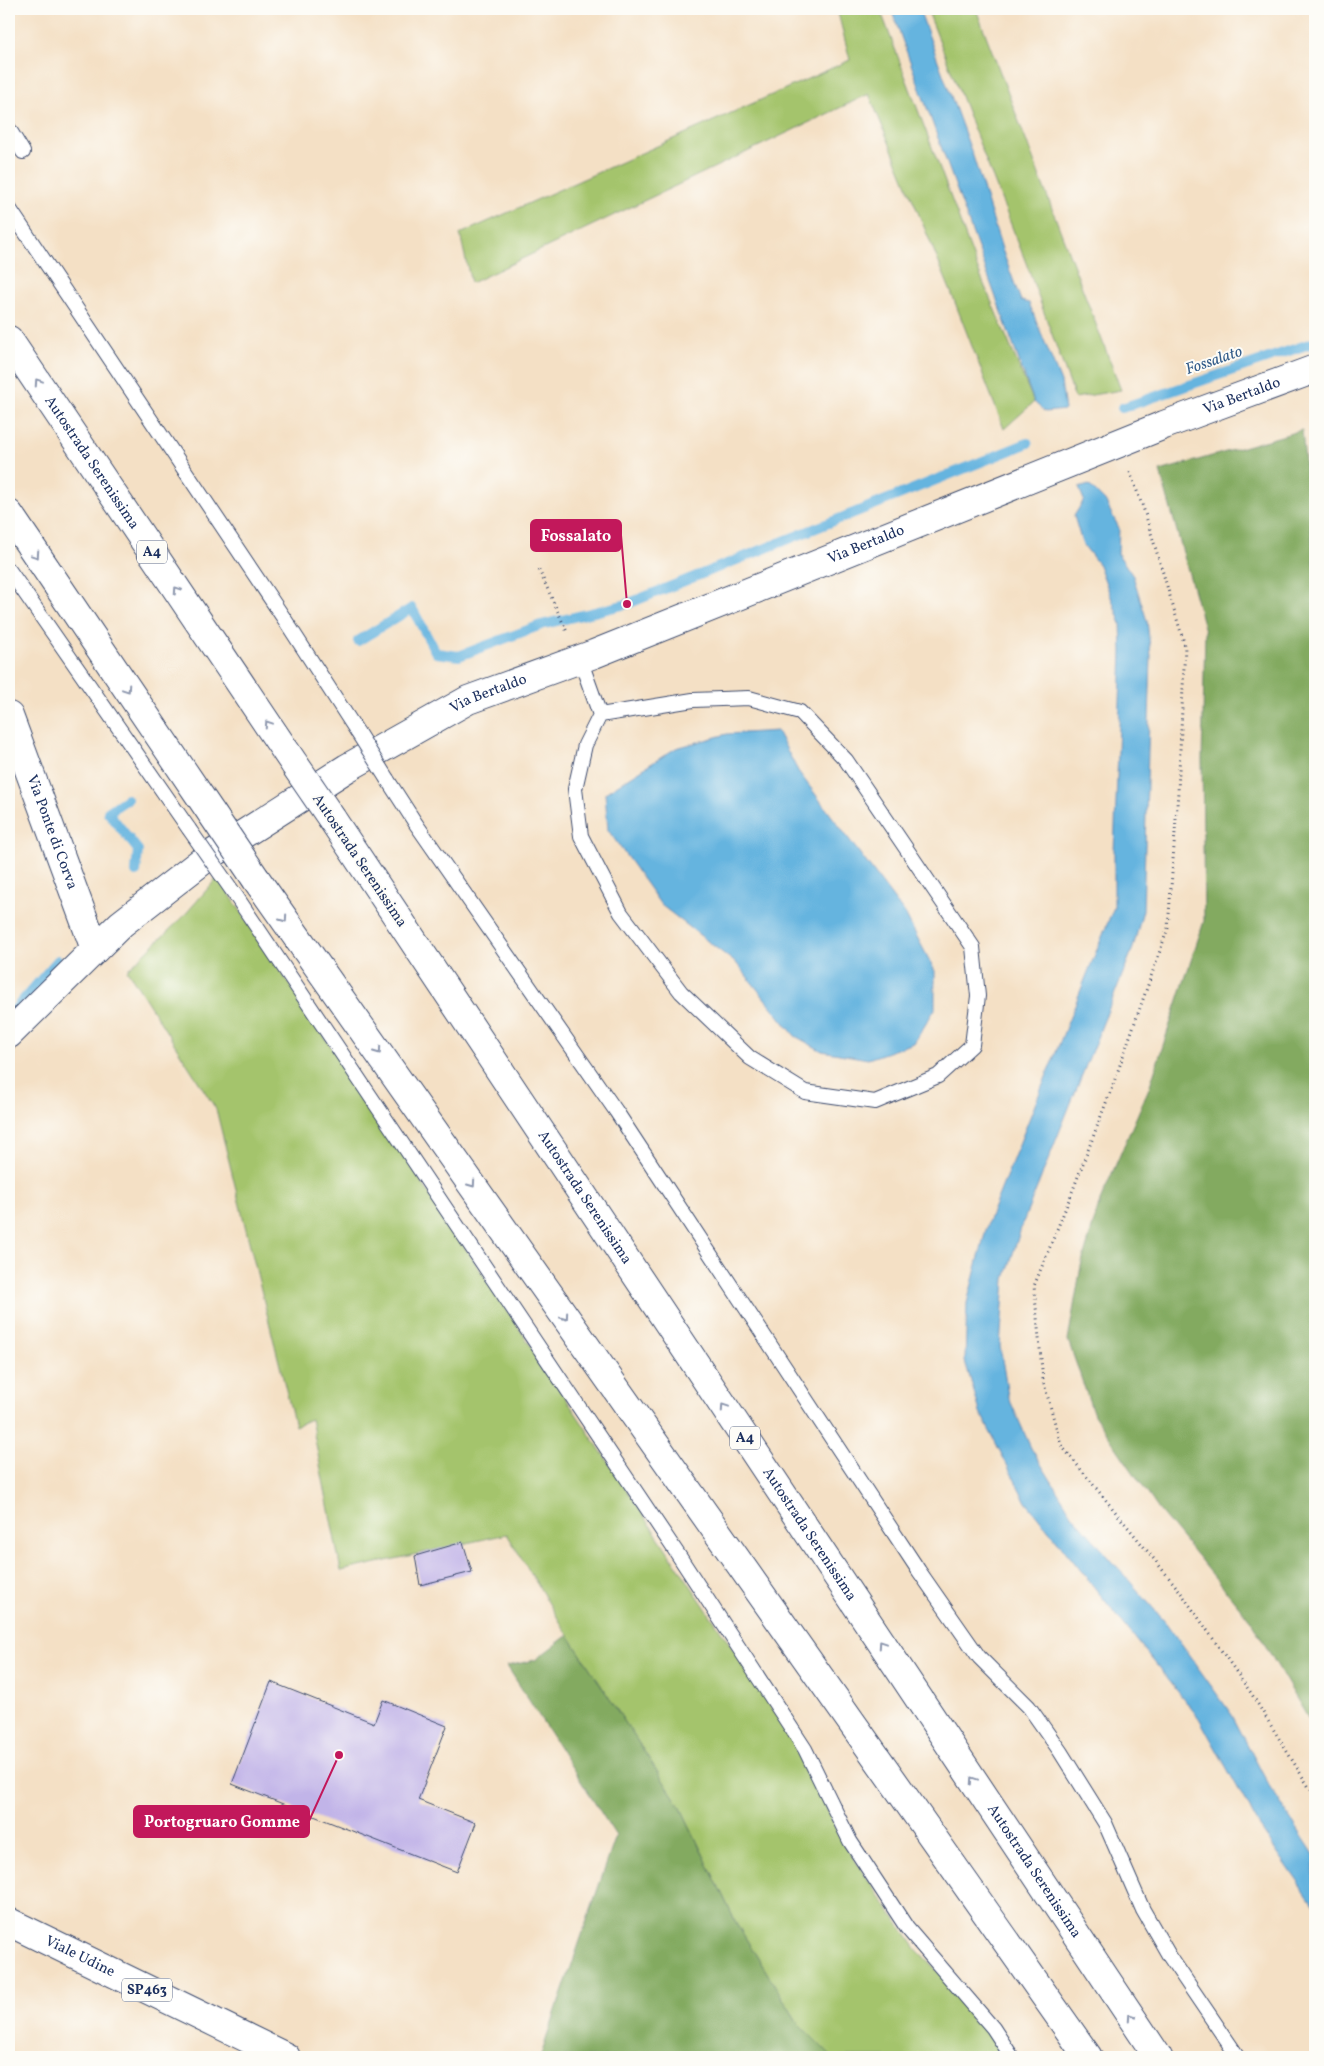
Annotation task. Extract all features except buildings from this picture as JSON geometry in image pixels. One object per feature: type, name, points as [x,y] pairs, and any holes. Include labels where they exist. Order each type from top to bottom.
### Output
[{"type":"main road","name":"Autostrada Serenissima","points":[[9,340],[332,819],[1158,2057]]},
{"type":"main road","name":"Via Bertaldo","points":[[9,1034],[120,924],[206,858],[347,768],[468,700],[580,659],[1120,443],[1315,369]]},
{"type":"main road","points":[[9,514],[212,814],[246,887],[1088,2057]]},
{"type":"main road","name":"Via Ponte di Corva","points":[[9,716],[95,949]]},
{"type":"main road","name":"Viale Udine","points":[[9,1922],[286,2057]]},
{"type":"lane","points":[[9,129],[23,152]]},
{"type":"lane","points":[[9,208],[285,620],[416,824],[616,1111],[919,1571],[979,1657],[1029,1707],[1060,1751],[1105,1823],[1143,1910],[1166,1949],[1238,2057]]},
{"type":"lane","points":[[9,570],[189,829],[246,887],[805,1749],[850,1841],[907,1928],[993,2028],[1012,2057]]},
{"type":"lane","points":[[580,659],[600,715],[585,745],[575,789],[581,836],[621,913],[681,992],[750,1058],[806,1092],[874,1102],[938,1076],[972,1045],[978,996],[973,947],[846,760],[800,712],[749,698],[693,700],[600,715]]},
{"type":"path","points":[[1120,443],[1145,513],[1185,646],[1178,792],[1168,928],[1110,1091],[1034,1286],[1044,1380],[1061,1445],[1179,1590],[1251,1693],[1315,1797]]},
{"type":"path","points":[[539,570],[568,633]]},
{"type":"green space","points":[[837,9],[880,9],[980,275],[1034,402],[1004,429],[951,292],[869,94],[471,283],[460,234],[850,60]]},
{"type":"green space","points":[[927,9],[976,9],[1121,390],[1075,398],[1028,268]]},
{"type":"green space","points":[[1302,430],[1315,569],[1315,1730],[1251,1621],[1159,1510],[1094,1415],[1068,1340],[1081,1266],[1100,1201],[1149,1088],[1204,921],[1202,759],[1205,631],[1160,471]]},
{"type":"green space","points":[[218,877],[799,1748],[843,1843],[917,1950],[982,2016],[1008,2057],[832,2057],[798,2023],[735,1921],[681,1808],[568,1635],[507,1534],[341,1571],[311,1419],[295,1426],[216,1109],[127,970],[182,918]]},
{"type":"green space","points":[[568,1635],[681,1808],[735,1921],[798,2023],[832,2057],[540,2057],[616,1836],[507,1666],[535,1660]]},
{"type":"water","points":[[891,9],[919,9],[973,156],[1003,252],[1021,301],[1029,303],[1061,382],[1065,410],[1045,412],[1034,402]]},
{"type":"water","points":[[1089,485],[1105,501],[1119,528],[1118,554],[1133,576],[1147,621],[1151,656],[1143,910],[1133,948],[1022,1225],[1005,1279],[1000,1346],[1008,1396],[1031,1448],[1073,1516],[1166,1623],[1232,1715],[1267,1782],[1315,1856],[1315,1906],[1259,1826],[1199,1718],[1026,1502],[980,1412],[965,1361],[967,1303],[988,1222],[1114,907],[1114,852],[1122,651],[1121,624],[1099,565],[1082,543],[1074,516],[1084,500],[1079,488]]},
{"type":"water","points":[[777,731],[798,771],[905,914],[935,971],[935,1009],[914,1043],[868,1059],[822,1051],[795,1036],[737,964],[661,905],[608,830],[605,793],[676,748],[727,734]]},
{"type":"waterway","name":"Fossalato","points":[[1122,408],[1315,342]]},
{"type":"waterway","name":"Fossalato","points":[[358,641],[412,608],[436,653],[459,656],[541,625],[627,604],[1028,443]]},
{"type":"waterway","name":"Fossalato","points":[[127,799],[108,812],[138,850],[136,872]]},
{"type":"waterway","name":"Fossalato","points":[[9,1016],[58,960]]},
{"type":"place","name":"Fossalato","points":[[627,604]]},
{"type":"place","name":"Portogruaro Gomme","points":[[339,1755]]}]
